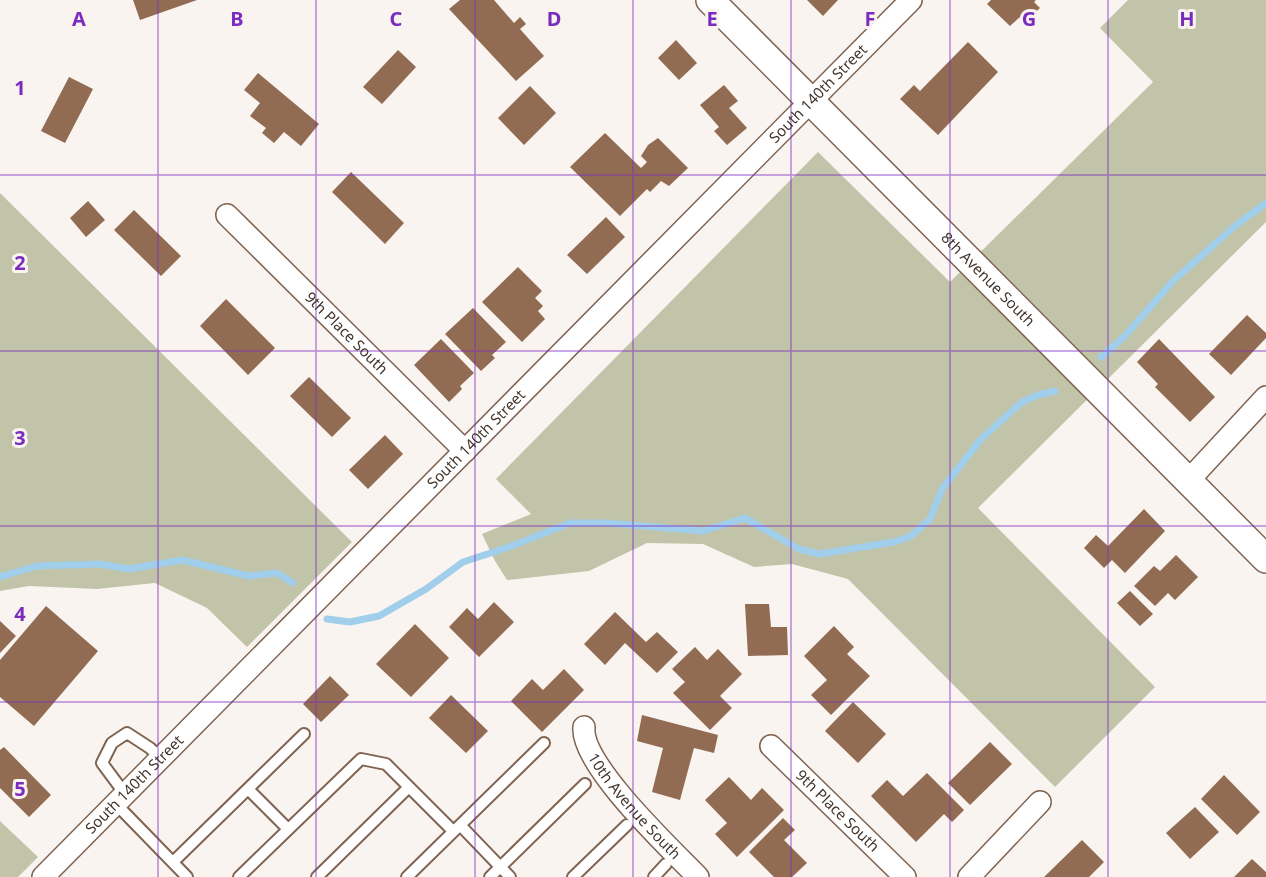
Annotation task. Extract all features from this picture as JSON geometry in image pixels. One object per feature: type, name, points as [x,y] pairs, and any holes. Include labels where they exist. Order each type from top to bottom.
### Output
[{"type":"street","name":"8th Avenue South","points":[[710,0],[1266,559]]},
{"type":"street","name":"South 140th Street","points":[[43,877],[911,0]]},
{"type":"street","name":"9th Place South","points":[[227,215],[465,451]]},
{"type":"street","points":[[1188,481],[1266,397]]},
{"type":"street","name":"10th Avenue South","points":[[584,727],[583,734],[588,747],[629,806],[698,877]]},
{"type":"street","name":"9th Place South","points":[[771,746],[904,877]]},
{"type":"street","points":[[969,877],[1040,802]]},
{"type":"lane","points":[[160,758],[150,748],[127,733],[112,743],[102,763],[120,799],[187,877]]},
{"type":"lane","points":[[173,862],[304,734]]},
{"type":"lane","points":[[407,877],[544,743]]},
{"type":"lane","points":[[239,877],[361,759],[386,764],[510,877]]},
{"type":"lane","points":[[490,877],[585,784]]},
{"type":"lane","points":[[317,877],[410,787]]},
{"type":"lane","points":[[248,789],[288,829]]},
{"type":"lane","points":[[573,877],[627,825]]},
{"type":"lane","points":[[654,877],[666,864]]},
{"type":"green space","points":[[1128,0],[1266,0],[1266,222],[978,508],[1155,687],[1055,787],[848,579],[792,564],[754,567],[703,544],[647,543],[589,571],[507,580],[482,534],[531,514],[496,479],[818,152],[950,282],[1153,82],[1100,28]]},
{"type":"green space","points":[[0,193],[352,542],[247,647],[207,608],[155,583],[97,589],[29,586],[0,591]]},
{"type":"green space","points":[[0,821],[38,857],[18,877],[0,877]]},
{"type":"building","points":[[133,0],[197,0],[140,20]]},
{"type":"building","points":[[460,0],[494,0],[514,23],[520,17],[526,24],[520,29],[544,56],[516,81],[449,9]]},
{"type":"building","points":[[807,0],[838,0],[823,16]]},
{"type":"building","points":[[991,0],[1036,0],[1034,2],[1040,8],[1025,22],[1020,17],[1010,26],[987,4]]},
{"type":"building","points":[[676,40],[697,63],[679,80],[658,58]]},
{"type":"building","points":[[968,42],[998,72],[938,135],[900,99],[914,85],[920,91]]},
{"type":"building","points":[[398,50],[416,67],[382,104],[363,87]]},
{"type":"building","points":[[258,73],[319,124],[301,146],[284,132],[274,143],[262,133],[266,128],[250,116],[260,103],[244,90]]},
{"type":"building","points":[[69,77],[93,89],[65,143],[41,131]]},
{"type":"building","points":[[724,85],[738,101],[729,108],[747,128],[727,145],[714,131],[719,127],[700,105]]},
{"type":"building","points":[[530,86],[556,113],[524,145],[498,118]]},
{"type":"building","points":[[605,133],[641,168],[647,162],[641,156],[648,145],[658,138],[688,168],[669,186],[661,181],[650,192],[647,189],[620,216],[570,167]]},
{"type":"building","points":[[351,172],[404,223],[385,244],[332,192]]},
{"type":"building","points":[[88,201],[105,220],[86,237],[70,218]]},
{"type":"building","points":[[134,210],[181,256],[161,276],[114,230]]},
{"type":"building","points":[[606,217],[625,237],[587,274],[567,255]]},
{"type":"building","points":[[518,267],[542,291],[535,298],[543,306],[538,311],[545,319],[522,342],[482,302]]},
{"type":"building","points":[[226,299],[275,348],[248,375],[200,326]]},
{"type":"building","points":[[473,308],[506,342],[492,355],[495,358],[481,371],[445,334]]},
{"type":"building","points":[[1247,315],[1266,333],[1266,338],[1231,375],[1209,354]]},
{"type":"building","points":[[441,339],[474,373],[460,386],[462,389],[449,402],[414,365]]},
{"type":"building","points":[[1159,339],[1215,397],[1190,422],[1155,387],[1158,384],[1137,362]]},
{"type":"building","points":[[309,377],[351,418],[332,437],[290,396]]},
{"type":"building","points":[[385,435],[403,454],[368,489],[349,470]]},
{"type":"building","points":[[1144,509],[1165,531],[1125,573],[1112,560],[1104,568],[1084,548],[1096,535],[1108,546]]},
{"type":"building","points":[[1176,555],[1198,577],[1175,600],[1168,593],[1155,606],[1134,586],[1154,566],[1160,571]]},
{"type":"building","points":[[1130,591],[1153,614],[1140,626],[1117,603]]},
{"type":"building","points":[[494,602],[514,622],[479,657],[449,627],[467,608],[478,619]]},
{"type":"building","points":[[745,604],[769,604],[771,627],[787,627],[788,655],[748,656]]},
{"type":"building","points":[[46,606],[98,651],[34,726],[0,697],[0,660]]},
{"type":"building","points":[[615,612],[646,642],[657,632],[678,652],[657,673],[625,643],[605,665],[584,644]]},
{"type":"building","points":[[0,621],[16,636],[0,653]]},
{"type":"building","points":[[415,624],[449,658],[411,697],[376,664]]},
{"type":"building","points":[[834,626],[854,647],[847,654],[870,676],[831,715],[811,695],[827,680],[804,656]]},
{"type":"building","points":[[695,647],[707,660],[718,649],[742,674],[720,696],[732,708],[710,730],[673,693],[685,682],[672,669]]},
{"type":"building","points":[[564,669],[584,690],[542,732],[511,701],[532,679],[543,690]]},
{"type":"building","points":[[330,676],[349,695],[321,722],[303,704]]},
{"type":"building","points":[[451,695],[488,731],[466,753],[429,718]]},
{"type":"building","points":[[853,702],[886,734],[858,763],[825,731]]},
{"type":"building","points":[[642,715],[718,735],[714,753],[694,748],[680,800],[652,792],[663,748],[637,741]]},
{"type":"building","points":[[990,742],[1012,764],[970,805],[948,783]]},
{"type":"building","points":[[4,747],[51,795],[29,817],[0,788],[0,750]]},
{"type":"building","points":[[927,773],[964,810],[952,822],[944,814],[916,842],[871,796],[887,780],[903,796]]},
{"type":"building","points":[[1224,775],[1260,812],[1237,835],[1201,799]]},
{"type":"building","points":[[729,777],[751,800],[762,788],[784,810],[737,857],[715,834],[727,823],[705,800]]},
{"type":"building","points":[[1195,807],[1219,832],[1190,859],[1166,833]]},
{"type":"building","points":[[783,818],[795,830],[784,840],[807,863],[792,877],[774,877],[749,852]]},
{"type":"building","points":[[1082,840],[1104,862],[1089,877],[1044,877]]},
{"type":"building","points":[[1252,859],[1266,872],[1266,877],[1234,877]]},
{"type":"waterway","points":[[1101,357],[1124,337],[1173,281],[1235,226],[1266,203]]},
{"type":"waterway","points":[[327,619],[350,622],[379,616],[426,589],[463,562],[570,523],[607,523],[703,531],[745,518],[799,549],[819,554],[894,542],[911,536],[930,519],[942,489],[981,439],[1022,402],[1055,391]]},
{"type":"waterway","points":[[0,577],[37,566],[100,564],[129,569],[182,560],[249,576],[277,573],[293,583]]}]
